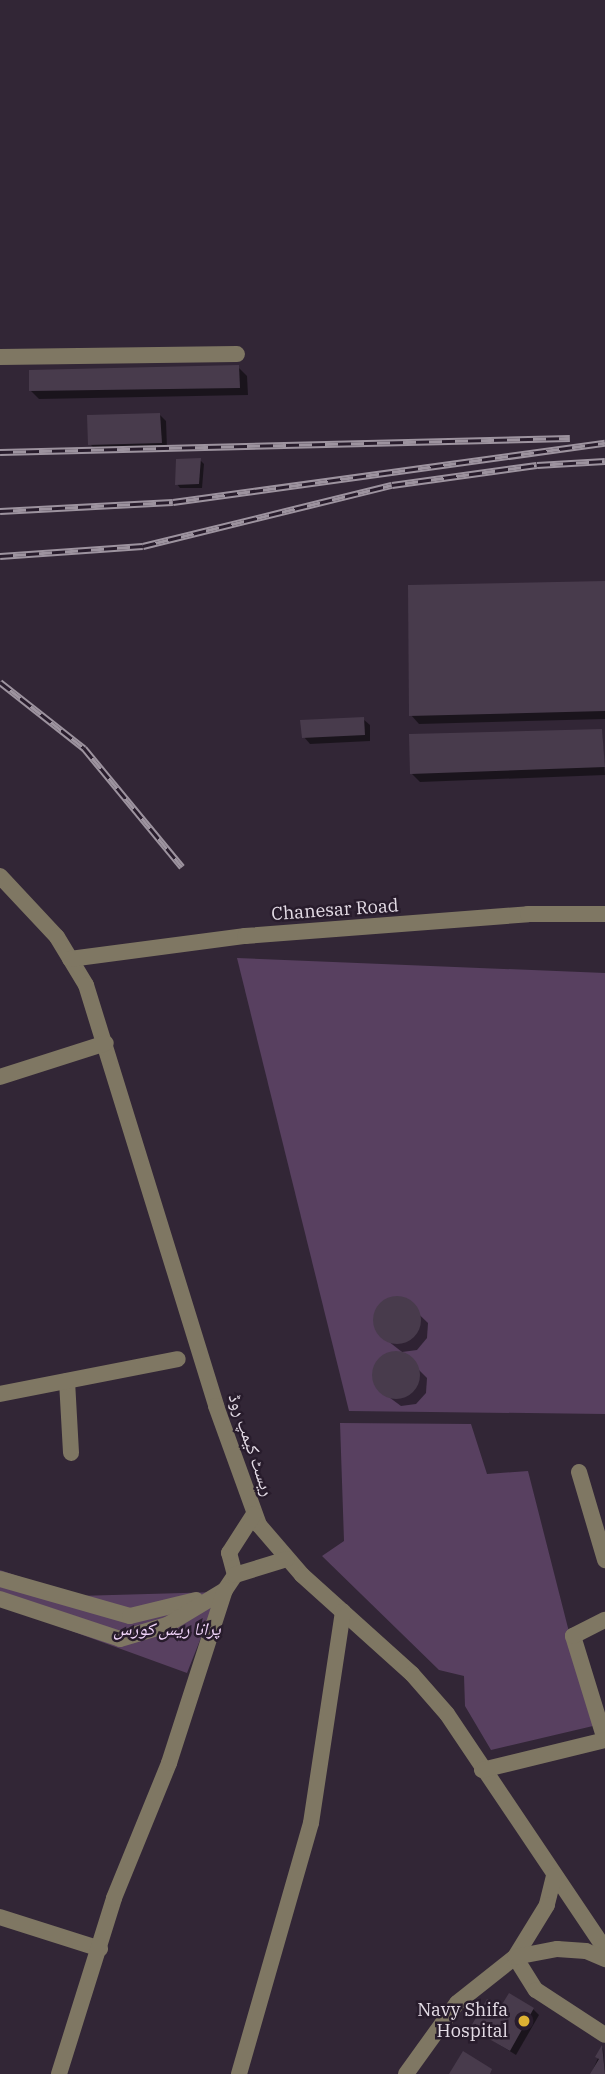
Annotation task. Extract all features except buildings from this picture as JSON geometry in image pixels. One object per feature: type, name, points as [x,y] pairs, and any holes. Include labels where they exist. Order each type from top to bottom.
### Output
[{"type":"street","points":[[0,357],[237,354]]},
{"type":"street","name":"ریسٹ کیمپ روڈ","points":[[0,876],[57,937],[86,985],[254,1514],[287,1559],[412,1674],[447,1714],[482,1770],[605,1949]]},
{"type":"street","name":"Chanesar Road","points":[[70,959],[245,936],[528,914],[605,914]]},
{"type":"street","points":[[0,1077],[106,1043]]},
{"type":"street","points":[[0,1394],[178,1359]]},
{"type":"street","points":[[66,1381],[71,1453]]},
{"type":"street","points":[[579,1472],[605,1560]]},
{"type":"street","points":[[235,1575],[229,1553],[254,1514]]},
{"type":"street","points":[[59,2074],[114,1898],[195,1691],[225,1590],[235,1575],[287,1559]]},
{"type":"street","points":[[0,1578],[130,1616],[150,1615],[225,1590]]},
{"type":"street","points":[[0,1599],[120,1639],[167,1625],[225,1590]]},
{"type":"street","points":[[239,2074],[311,1823],[343,1611]]},
{"type":"street","points":[[482,1770],[605,1740],[573,1636],[605,1620]]},
{"type":"street","points":[[406,2074],[457,2003],[515,1957],[547,1905],[554,1876]]},
{"type":"street","points":[[0,1917],[100,1949]]},
{"type":"street","points":[[515,1957],[556,1949],[586,1951],[605,1959]]},
{"type":"street","points":[[515,1957],[536,1990],[605,2035]]},
{"type":"green space","points":[[237,958],[605,973],[605,1414],[349,1411]]},
{"type":"green space","points":[[340,1423],[471,1424],[487,1474],[528,1471],[593,1726],[491,1750],[465,1706],[464,1676],[439,1670],[322,1556],[344,1541]]},
{"type":"green space","name":"پرانا ریس کورس","points":[[0,1570],[77,1596],[219,1592],[187,1673],[0,1605]]},
{"type":"railway","points":[[0,452],[570,438]]},
{"type":"railway","points":[[0,511],[173,502],[605,443]]},
{"type":"railway","points":[[0,556],[143,546],[392,485],[537,465],[605,461]]},
{"type":"railway","points":[[0,682],[84,748],[182,867]]},
{"type":"place","name":"Navy Shifa Hospital","points":[[524,2021]]}]
